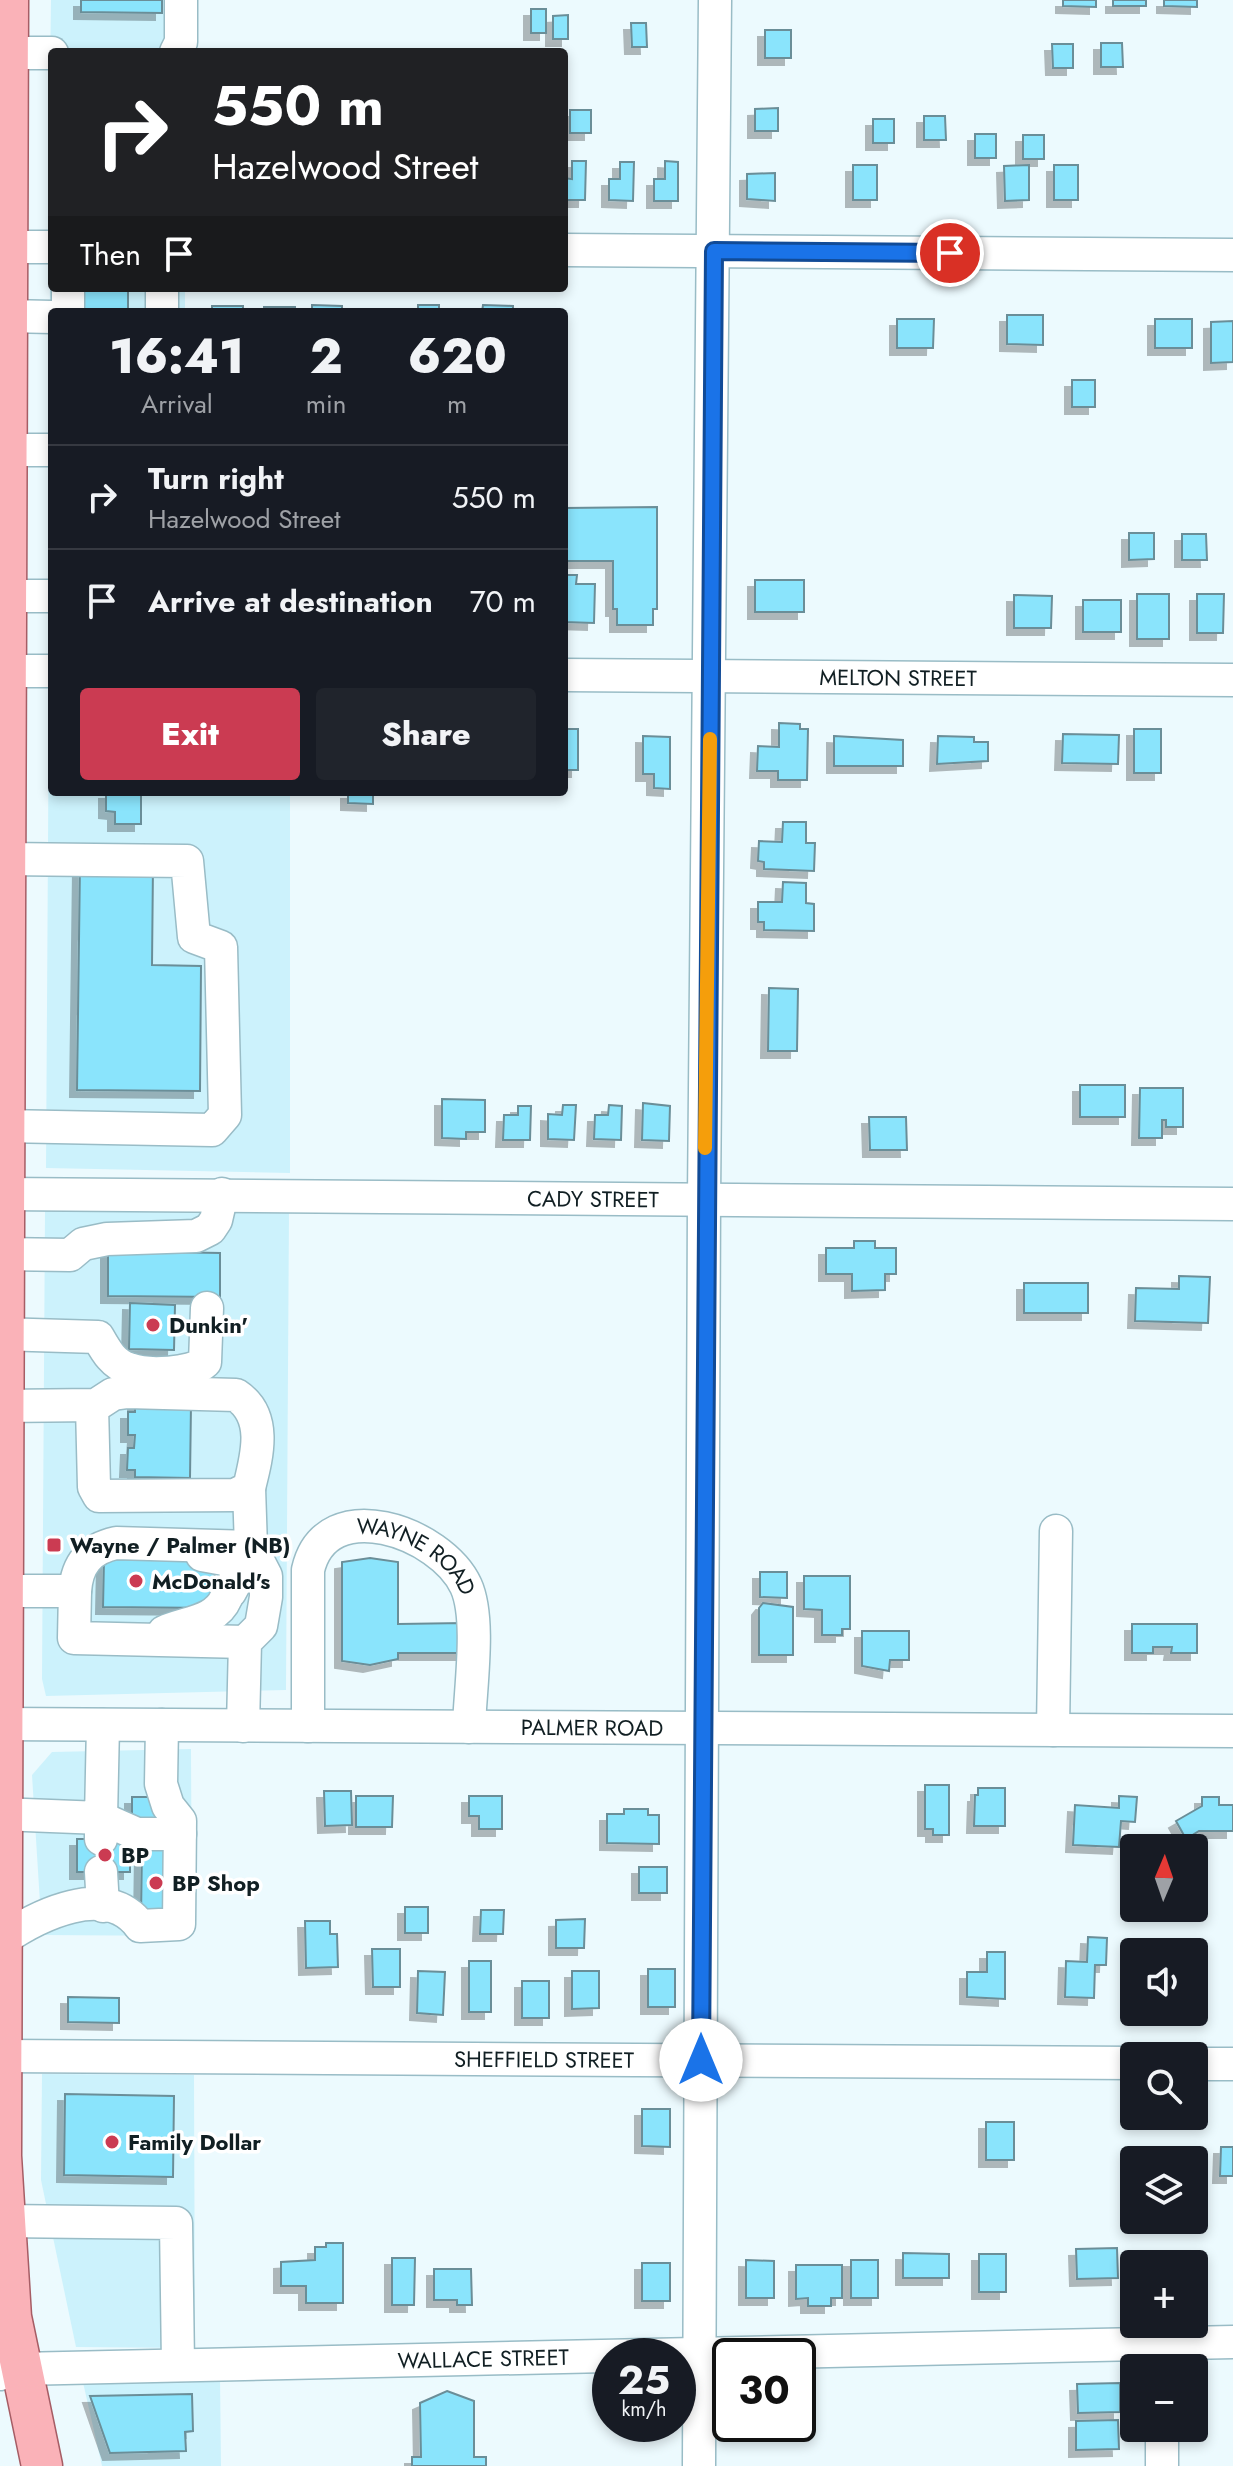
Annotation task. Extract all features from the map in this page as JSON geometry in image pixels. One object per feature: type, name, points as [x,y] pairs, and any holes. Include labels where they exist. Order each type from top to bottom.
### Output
[{"type":"main road","points":[[8,0],[4,247],[7,316],[1,1334],[2,2233],[10,2371],[42,2466]]},
{"type":"street","points":[[178,48],[181,42],[181,0]]},
{"type":"street","points":[[699,2466],[704,1199],[715,0]]},
{"type":"street","points":[[8,53],[48,53]]},
{"type":"street","points":[[4,247],[48,247]]},
{"type":"street","points":[[568,250],[1233,255]]},
{"type":"street","points":[[7,316],[48,317]]},
{"type":"street","points":[[6,450],[48,450]]},
{"type":"street","points":[[5,596],[48,596]]},
{"type":"street","points":[[5,671],[48,671]]},
{"type":"street","name":"MELTON STREET","points":[[568,675],[1233,680]]},
{"type":"street","points":[[3,847],[187,861],[194,937],[221,947],[225,1115],[212,1130],[2,1177],[70,1255],[83,1244],[107,1239],[196,1236],[210,1229],[216,1220],[222,1194]]},
{"type":"street","name":"CADY STREET","points":[[2,1177],[222,1194],[1233,1204]]},
{"type":"street","points":[[1,1334],[98,1337],[107,1354],[129,1370],[189,1369],[205,1362],[207,1308]]},
{"type":"street","points":[[2,1406],[92,1406],[113,1394],[128,1392],[236,1395],[250,1404],[256,1420],[258,1443],[249,1488],[241,1583],[244,1618],[232,1627],[180,1626],[151,1640]]},
{"type":"street","points":[[92,1406],[94,1487],[99,1496],[235,1495],[249,1488]]},
{"type":"street","name":"WAYNE ROAD","points":[[308,1726],[308,1570],[312,1553],[322,1540],[355,1525],[402,1533],[436,1553],[466,1586],[472,1606],[469,1727]]},
{"type":"street","points":[[1053,1730],[1056,1531]]},
{"type":"street","points":[[243,1726],[245,1642],[261,1626],[265,1612],[266,1576],[241,1583],[116,1543],[102,1546],[85,1557],[76,1574],[74,1638],[245,1642]]},
{"type":"street","points":[[1,1591],[75,1591]]},
{"type":"street","name":"PALMER ROAD","points":[[0,1724],[1233,1731]]},
{"type":"street","points":[[101,1828],[103,1725]]},
{"type":"street","points":[[1,1924],[31,1920],[66,1907],[103,1906],[131,1914],[140,1926],[179,1924],[180,1821],[168,1806],[161,1784],[162,1725]]},
{"type":"street","points":[[0,1814],[137,1834],[180,1834]]},
{"type":"street","points":[[101,1872],[103,1906]]},
{"type":"street","name":"SHEFFIELD STREET","points":[[2,2056],[1120,2063]]},
{"type":"street","points":[[1208,2064],[1233,2064]]},
{"type":"street","points":[[2,2233],[176,2223],[178,2365]]},
{"type":"street","name":"WALLACE STREET","points":[[1171,2354],[1233,2342]]},
{"type":"street","name":"WALLACE STREET","points":[[10,2371],[700,2351],[1120,2356]]},
{"type":"street","points":[[1162,2442],[1162,2466]]},
{"type":"shaded area","points":[[51,0],[192,0],[191,48],[50,48]]},
{"type":"shaded area","points":[[50,292],[185,292],[185,308],[50,308]]},
{"type":"shaded area","points":[[48,796],[290,796],[290,1173],[46,1168]]},
{"type":"shaded area","points":[[45,1211],[289,1211],[286,1690],[46,1696],[42,1679]]},
{"type":"shaded area","points":[[191,1749],[192,1936],[42,1935],[32,1775],[52,1752]]},
{"type":"shaded area","points":[[42,2074],[194,2075],[195,2348],[76,2347],[41,2180]]},
{"type":"shaded area","points":[[220,2376],[221,2466],[102,2466],[82,2378]]},
{"type":"building","points":[[81,0],[162,0],[162,13],[81,12]]},
{"type":"building","points":[[1063,0],[1096,0],[1096,7],[1063,6]]},
{"type":"building","points":[[1113,0],[1146,0],[1146,6],[1113,6]]},
{"type":"building","points":[[1164,0],[1197,0],[1197,7],[1164,6]]},
{"type":"building","points":[[531,9],[546,9],[546,33],[531,33]]},
{"type":"building","points":[[568,15],[568,39],[553,39],[553,16]]},
{"type":"building","points":[[631,23],[646,23],[647,47],[632,47]]},
{"type":"building","points":[[765,30],[791,30],[791,58],[765,58]]},
{"type":"building","points":[[1101,43],[1122,43],[1123,67],[1101,67]]},
{"type":"building","points":[[1052,44],[1073,44],[1073,68],[1053,68]]},
{"type":"building","points":[[778,108],[778,131],[755,131],[755,109]]},
{"type":"building","points":[[570,110],[591,110],[591,133],[570,133]]},
{"type":"building","points":[[924,116],[945,116],[946,140],[924,140]]},
{"type":"building","points":[[873,119],[894,119],[894,143],[873,143]]},
{"type":"building","points":[[975,134],[996,134],[996,158],[975,158]]},
{"type":"building","points":[[1023,135],[1044,135],[1044,159],[1023,159]]},
{"type":"building","points":[[572,161],[586,161],[585,200],[568,200],[568,178],[572,179]]},
{"type":"building","points":[[665,161],[678,162],[678,201],[654,201],[654,179],[665,179]]},
{"type":"building","points":[[620,162],[634,162],[633,201],[609,200],[609,179],[620,179]]},
{"type":"building","points":[[853,165],[877,165],[877,200],[853,200]]},
{"type":"building","points":[[1029,165],[1029,200],[1005,201],[1004,166]]},
{"type":"building","points":[[1054,165],[1078,165],[1078,200],[1054,200]]},
{"type":"building","points":[[775,173],[775,201],[747,199],[747,174]]},
{"type":"building","points":[[80,292],[128,292],[128,308],[80,308]]},
{"type":"building","points":[[312,305],[342,306],[342,308],[312,308]]},
{"type":"building","points":[[418,305],[439,305],[439,308],[418,308]]},
{"type":"building","points":[[483,305],[513,306],[513,308],[483,308]]},
{"type":"building","points":[[212,306],[243,306],[243,308]]},
{"type":"building","points":[[1007,315],[1043,315],[1043,345],[1007,344]]},
{"type":"building","points":[[897,319],[934,319],[933,348],[897,348]]},
{"type":"building","points":[[1155,319],[1192,319],[1192,348],[1155,348]]},
{"type":"building","points":[[1233,321],[1233,362],[1211,363],[1211,322]]},
{"type":"building","points":[[1072,380],[1095,380],[1095,407],[1072,407]]},
{"type":"building","points":[[657,507],[657,609],[653,609],[653,625],[617,625],[617,609],[613,609],[613,561],[568,561],[568,508]]},
{"type":"building","points":[[1129,533],[1154,533],[1154,559],[1129,560]]},
{"type":"building","points":[[1182,534],[1206,534],[1207,560],[1182,560]]},
{"type":"building","points":[[568,575],[577,575],[576,584],[595,584],[594,623],[568,622]]},
{"type":"building","points":[[755,580],[804,580],[804,612],[755,612]]},
{"type":"building","points":[[1137,594],[1169,594],[1169,639],[1137,639]]},
{"type":"building","points":[[1197,594],[1224,594],[1223,633],[1197,633]]},
{"type":"building","points":[[1014,595],[1052,596],[1051,628],[1014,628]]},
{"type":"building","points":[[1083,600],[1121,600],[1121,632],[1083,632]]},
{"type":"building","points":[[779,723],[800,724],[800,729],[808,729],[807,780],[778,780],[778,771],[757,771],[758,746],[779,747]]},
{"type":"building","points":[[568,729],[578,729],[578,770],[568,770]]},
{"type":"building","points":[[1134,729],[1161,729],[1161,773],[1134,773]]},
{"type":"building","points":[[1063,734],[1119,735],[1118,764],[1062,763]]},
{"type":"building","points":[[643,736],[670,737],[670,789],[654,788],[654,774],[643,774]]},
{"type":"building","points":[[834,736],[903,740],[903,766],[834,766]]},
{"type":"building","points":[[938,736],[974,737],[974,742],[988,742],[988,761],[937,764]]},
{"type":"building","points":[[106,796],[141,796],[141,824],[115,824],[115,812],[106,811]]},
{"type":"building","points":[[348,796],[373,796],[373,804],[348,803]]},
{"type":"building","points":[[783,822],[806,822],[806,843],[815,843],[814,871],[764,869],[764,862],[758,861],[759,841],[782,842]]},
{"type":"building","points":[[80,864],[153,865],[152,965],[201,966],[200,1091],[77,1090]]},
{"type":"building","points":[[783,882],[806,883],[806,903],[814,904],[814,931],[764,930],[764,922],[758,922],[758,902],[782,902]]},
{"type":"building","points":[[769,988],[798,989],[797,1051],[768,1051]]},
{"type":"building","points":[[1080,1085],[1125,1085],[1125,1117],[1080,1117]]},
{"type":"building","points":[[1140,1088],[1183,1088],[1183,1127],[1166,1127],[1166,1120],[1162,1120],[1162,1138],[1139,1138]]},
{"type":"building","points":[[442,1099],[485,1100],[485,1132],[466,1132],[466,1139],[442,1138]]},
{"type":"building","points":[[643,1103],[670,1106],[669,1141],[642,1140]]},
{"type":"building","points":[[563,1105],[576,1105],[574,1140],[548,1139],[548,1114],[562,1115]]},
{"type":"building","points":[[609,1105],[622,1106],[621,1140],[594,1139],[595,1115],[608,1115]]},
{"type":"building","points":[[518,1106],[531,1106],[530,1140],[503,1140],[504,1115],[518,1115]]},
{"type":"building","points":[[869,1117],[906,1117],[907,1150],[870,1150]]},
{"type":"building","points":[[854,1241],[875,1241],[875,1248],[896,1248],[896,1274],[885,1274],[885,1290],[852,1291],[852,1274],[826,1274],[826,1248],[854,1248]]},
{"type":"building","points":[[108,1251],[220,1253],[220,1297],[108,1296]]},
{"type":"building","points":[[1179,1276],[1210,1277],[1208,1323],[1135,1321],[1136,1288],[1179,1289]]},
{"type":"building","points":[[1024,1283],[1088,1283],[1088,1313],[1024,1313]]},
{"type":"building","points":[[130,1303],[175,1305],[174,1350],[129,1349]]},
{"type":"building","points":[[135,1403],[191,1404],[190,1478],[135,1477],[135,1470],[127,1470],[128,1448],[134,1448],[135,1435],[128,1435],[128,1412],[135,1412]]},
{"type":"building","points":[[370,1558],[398,1562],[398,1624],[464,1623],[464,1653],[398,1653],[398,1659],[370,1665],[342,1661],[342,1562]]},
{"type":"building","points":[[104,1559],[215,1560],[214,1608],[103,1607]]},
{"type":"building","points":[[760,1572],[787,1572],[787,1598],[760,1597]]},
{"type":"building","points":[[804,1576],[850,1576],[850,1629],[842,1629],[842,1635],[822,1635],[822,1610],[804,1609]]},
{"type":"building","points":[[763,1603],[793,1607],[793,1655],[759,1655],[759,1608]]},
{"type":"building","points":[[1132,1624],[1197,1624],[1197,1653],[1171,1653],[1172,1647],[1153,1647],[1153,1653],[1132,1653]]},
{"type":"building","points":[[862,1631],[909,1631],[909,1660],[890,1660],[889,1671],[862,1666]]},
{"type":"building","points":[[925,1785],[949,1785],[949,1835],[933,1835],[933,1829],[925,1829]]},
{"type":"building","points":[[978,1788],[1005,1788],[1005,1826],[974,1826]]},
{"type":"building","points":[[324,1791],[351,1791],[352,1825],[325,1826]]},
{"type":"building","points":[[356,1796],[393,1796],[392,1827],[356,1827]]},
{"type":"building","points":[[469,1796],[502,1796],[502,1829],[479,1829],[479,1816],[469,1816]]},
{"type":"building","points":[[1119,1796],[1137,1797],[1135,1822],[1121,1821],[1119,1847],[1073,1845],[1075,1805],[1119,1808]]},
{"type":"building","points":[[132,1797],[159,1797],[158,1826],[132,1825]]},
{"type":"building","points":[[1202,1797],[1219,1797],[1219,1805],[1233,1805],[1233,1831],[1183,1834],[1176,1821],[1202,1806]]},
{"type":"building","points":[[624,1809],[648,1809],[648,1815],[659,1815],[659,1844],[607,1843],[607,1814],[624,1814]]},
{"type":"building","points":[[77,1839],[130,1839],[130,1872],[77,1872]]},
{"type":"building","points":[[142,1848],[175,1848],[175,1916],[141,1916]]},
{"type":"building","points":[[639,1867],[667,1867],[667,1893],[639,1893]]},
{"type":"building","points":[[405,1907],[428,1907],[428,1933],[405,1933]]},
{"type":"building","points":[[481,1910],[504,1910],[503,1934],[480,1934]]},
{"type":"building","points":[[585,1919],[584,1948],[556,1948],[556,1920]]},
{"type":"building","points":[[305,1921],[330,1921],[330,1934],[337,1934],[338,1967],[306,1968]]},
{"type":"building","points":[[1088,1937],[1107,1938],[1106,1965],[1095,1965],[1094,1998],[1065,1997],[1066,1961],[1087,1962]]},
{"type":"building","points":[[372,1949],[400,1949],[400,1987],[373,1987]]},
{"type":"building","points":[[987,1952],[1005,1952],[1005,1999],[967,1997],[967,1972],[987,1972]]},
{"type":"building","points":[[469,1961],[491,1961],[491,2012],[469,2012]]},
{"type":"building","points":[[648,1969],[675,1969],[675,2007],[648,2007]]},
{"type":"building","points":[[418,1971],[445,1972],[443,2015],[417,2013]]},
{"type":"building","points":[[572,1971],[599,1971],[599,2008],[572,2009]]},
{"type":"building","points":[[522,1981],[549,1981],[549,2018],[522,2018]]},
{"type":"building","points":[[68,1997],[119,1998],[119,2023],[68,2022]]},
{"type":"building","points":[[65,2094],[174,2096],[173,2177],[64,2175]]},
{"type":"building","points":[[642,2109],[670,2109],[670,2147],[642,2146]]},
{"type":"building","points":[[986,2122],[1014,2122],[1014,2160],[986,2160]]},
{"type":"building","points":[[1221,2147],[1233,2147],[1233,2176],[1220,2176]]},
{"type":"building","points":[[326,2243],[343,2243],[343,2303],[306,2303],[306,2286],[281,2286],[281,2262],[315,2260],[315,2247],[326,2247]]},
{"type":"building","points":[[1117,2248],[1118,2278],[1077,2279],[1076,2249]]},
{"type":"building","points":[[903,2253],[949,2254],[949,2278],[903,2278]]},
{"type":"building","points":[[979,2254],[1006,2254],[1006,2292],[979,2292]]},
{"type":"building","points":[[392,2258],[415,2258],[414,2305],[392,2305]]},
{"type":"building","points":[[746,2260],[774,2261],[774,2298],[746,2298]]},
{"type":"building","points":[[851,2260],[878,2260],[878,2298],[851,2298]]},
{"type":"building","points":[[642,2263],[670,2263],[670,2301],[642,2301]]},
{"type":"building","points":[[796,2265],[842,2265],[842,2298],[831,2298],[831,2306],[808,2306],[808,2298],[796,2299]]},
{"type":"building","points":[[434,2269],[471,2269],[472,2305],[457,2305],[457,2300],[434,2300]]},
{"type":"building","points":[[1120,2383],[1120,2412],[1078,2413],[1077,2384]]},
{"type":"building","points":[[447,2391],[474,2401],[474,2457],[486,2457],[486,2466],[412,2466],[412,2457],[421,2457],[420,2403]]},
{"type":"building","points":[[192,2394],[193,2431],[185,2432],[186,2451],[110,2453],[90,2396]]},
{"type":"building","points":[[1118,2420],[1119,2449],[1076,2450],[1076,2421]]},
{"type":"slow traffic","points":[[705,1148],[710,739]]},
{"type":"place","name":"Dunkin'","points":[[153,1325]]},
{"type":"place","name":"Wayne / Palmer (NB)","points":[[54,1545]]},
{"type":"place","name":"McDonald's","points":[[136,1581]]},
{"type":"place","name":"BP","points":[[105,1855]]},
{"type":"place","name":"BP Shop","points":[[156,1883]]},
{"type":"place","name":"Family Dollar","points":[[112,2142]]},
{"type":"route","points":[[701,2060],[704,1199],[714,251],[950,253]]}]
